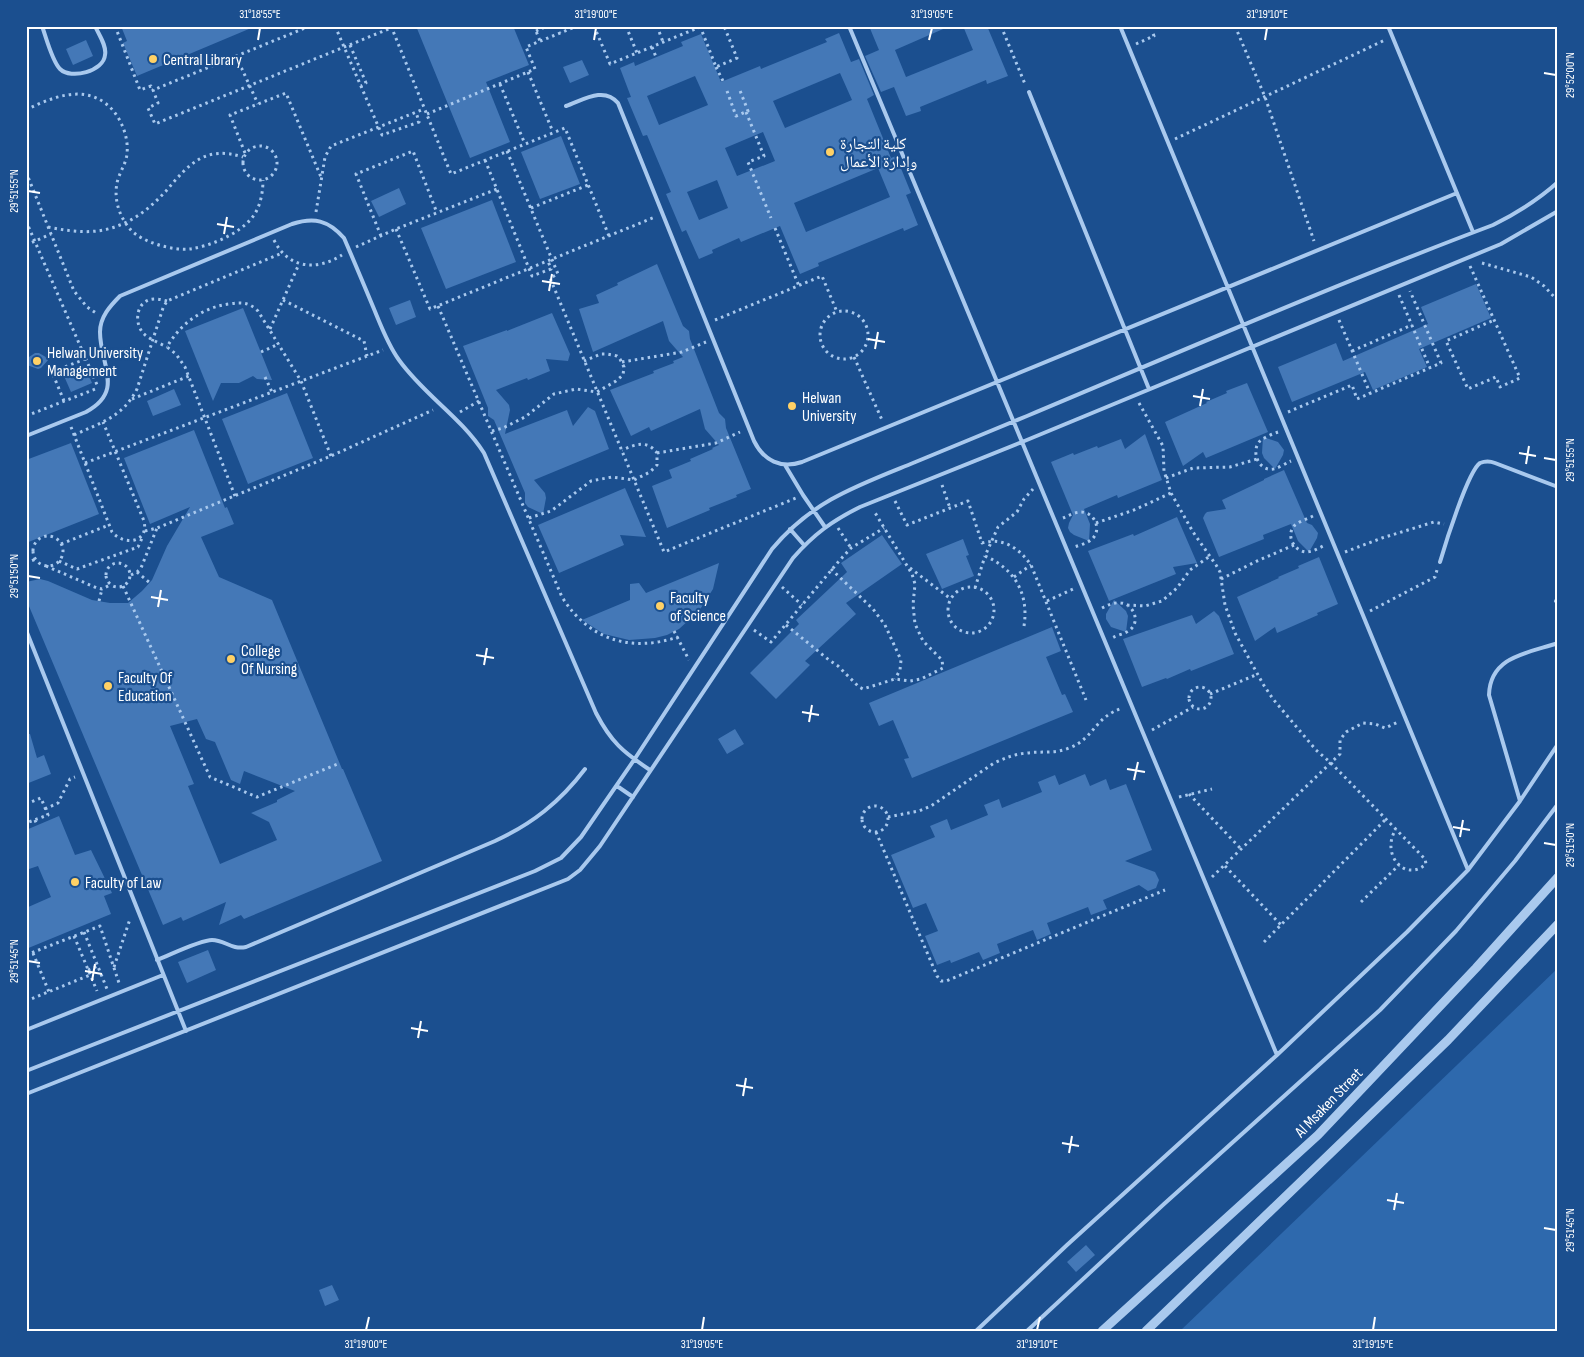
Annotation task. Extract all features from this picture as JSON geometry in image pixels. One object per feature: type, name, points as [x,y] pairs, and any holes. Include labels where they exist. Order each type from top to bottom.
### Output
[{"type":"street","name":"Al Msaken Street","points":[[1102,1331],[1318,1135],[1476,968],[1558,877]]},
{"type":"street","points":[[1146,1331],[1448,1040],[1558,924]]},
{"type":"lane","points":[[42,26],[58,66],[65,73],[75,75],[97,68],[104,61],[105,49],[95,26]]},
{"type":"lane","points":[[849,26],[1277,1056]]},
{"type":"lane","points":[[1120,26],[1468,870]]},
{"type":"lane","points":[[1388,26],[1473,232]]},
{"type":"lane","points":[[1028,92],[1149,389]]},
{"type":"lane","points":[[566,106],[600,94],[610,95],[618,103],[759,450],[766,458],[775,463],[785,465],[802,462],[1457,193]]},
{"type":"lane","points":[[26,1071],[549,865],[572,848],[617,786],[764,561],[790,529],[812,510],[842,492],[1517,213],[1539,199],[1558,182]]},
{"type":"lane","points":[[26,1094],[568,879],[590,859],[776,582],[804,545],[833,522],[869,504],[1501,244],[1558,211]]},
{"type":"lane","points":[[26,436],[95,407],[102,399],[108,384],[100,332],[103,318],[110,306],[120,296],[303,220],[315,220],[326,223],[336,229],[344,238],[381,327],[398,358],[420,386],[473,436],[484,453],[599,718],[616,744],[634,760],[650,770]]},
{"type":"lane","points":[[1440,562],[1451,526],[1472,472],[1480,463],[1490,461],[1558,487]]},
{"type":"lane","points":[[785,465],[812,510],[825,527]]},
{"type":"lane","points":[[790,529],[804,545]]},
{"type":"lane","points":[[26,630],[186,1031]]},
{"type":"lane","points":[[1520,801],[1489,695],[1489,685],[1497,668],[1504,662],[1558,643]]},
{"type":"lane","points":[[976,1331],[1277,1056],[1366,972],[1468,870],[1520,801],[1558,744]]},
{"type":"lane","points":[[157,960],[207,940],[218,940],[235,948],[246,948],[495,841],[545,812],[585,769]]},
{"type":"lane","points":[[617,786],[633,797]]},
{"type":"lane","points":[[1027,1331],[1380,1010],[1456,931],[1515,860],[1558,804]]},
{"type":"lane","points":[[26,1030],[163,975]]},
{"type":"path","points":[[115,26],[140,90],[151,86],[153,90],[158,104],[148,108],[155,124],[344,48],[391,27],[451,174],[565,128],[609,236]]},
{"type":"path","points":[[153,90],[310,26]]},
{"type":"path","points":[[335,26],[382,135],[419,122],[416,112]]},
{"type":"path","points":[[534,26],[540,41]]},
{"type":"path","points":[[536,31],[547,26]]},
{"type":"path","points":[[558,26],[560,33]]},
{"type":"path","points":[[427,114],[535,69],[526,47],[577,26]]},
{"type":"path","points":[[594,26],[610,64],[700,27],[723,81]]},
{"type":"path","points":[[626,26],[638,53]]},
{"type":"path","points":[[657,26],[664,42]]},
{"type":"path","points":[[716,67],[737,58],[724,26]]},
{"type":"path","points":[[1001,26],[1028,92]]},
{"type":"path","points":[[1234,26],[1265,97],[1317,251]]},
{"type":"path","points":[[1128,47],[1154,36],[1152,31]]},
{"type":"path","points":[[1168,143],[1392,37]]},
{"type":"path","points":[[350,45],[366,83],[361,86]]},
{"type":"path","points":[[652,47],[656,57]]},
{"type":"path","points":[[236,56],[258,104]]},
{"type":"path","points":[[528,72],[553,132]]},
{"type":"path","points":[[500,84],[525,144]]},
{"type":"path","points":[[739,88],[748,111],[746,112],[764,156],[748,162],[771,218]]},
{"type":"path","points":[[727,91],[736,116],[746,112]]},
{"type":"path","points":[[48,227],[76,232],[91,232],[106,230],[134,219],[158,199],[187,167],[204,156],[223,153],[244,155],[256,146],[268,148],[276,158],[275,170],[272,176],[263,180],[248,176],[242,165],[244,155],[230,115],[286,93],[321,177]]},
{"type":"path","points":[[26,110],[49,100],[80,94],[98,99],[113,110],[122,127],[127,145],[125,162],[118,178],[116,196],[120,214],[125,223],[137,236],[153,242],[188,249],[205,246],[230,234],[250,220],[260,202],[263,180]]},
{"type":"path","points":[[315,220],[325,157],[331,146],[424,108]]},
{"type":"path","points":[[381,236],[356,174],[413,151],[437,213]]},
{"type":"path","points":[[507,151],[558,274],[550,278],[664,552],[803,495]]},
{"type":"path","points":[[486,160],[532,276],[551,269],[548,261]]},
{"type":"path","points":[[26,172],[74,291],[87,307],[103,318]]},
{"type":"path","points":[[531,208],[588,185]]},
{"type":"path","points":[[271,233],[274,242],[282,253],[299,263],[315,266],[332,261],[349,250],[396,229],[497,189]]},
{"type":"path","points":[[396,229],[430,309],[663,214]]},
{"type":"path","points":[[26,221],[28,231],[98,388]]},
{"type":"path","points":[[775,228],[799,286]]},
{"type":"path","points":[[26,245],[51,234]]},
{"type":"path","points":[[235,496],[182,361],[167,347],[144,334],[138,324],[138,314],[139,309],[145,302],[155,298],[167,301],[282,253]]},
{"type":"path","points":[[1466,258],[1531,277],[1544,286],[1558,301]]},
{"type":"path","points":[[1466,258],[1494,320],[1520,378],[1500,387],[1496,377],[1468,389],[1446,340],[1494,320]]},
{"type":"path","points":[[270,329],[299,263]]},
{"type":"path","points":[[707,324],[822,276],[837,312]]},
{"type":"path","points":[[1280,415],[1352,385],[1357,399],[1441,363],[1407,282]]},
{"type":"path","points":[[1395,287],[1430,368]]},
{"type":"path","points":[[283,300],[364,341],[367,356]]},
{"type":"path","points":[[74,435],[116,415],[132,399],[167,301]]},
{"type":"path","points":[[167,347],[180,329],[205,311],[225,304],[242,302],[249,304],[258,311],[301,381],[331,456]]},
{"type":"path","points":[[438,306],[562,597],[570,609],[589,627],[611,638],[637,644],[665,641],[678,637]]},
{"type":"path","points":[[848,311],[856,313],[866,324],[868,332],[866,346],[854,357],[847,359],[832,356],[826,352],[820,338],[822,323],[827,317],[837,312],[848,311]]},
{"type":"path","points":[[1336,311],[1370,393]]},
{"type":"path","points":[[1352,351],[1412,325]]},
{"type":"path","points":[[622,362],[682,352],[713,337]]},
{"type":"path","points":[[260,352],[279,344]]},
{"type":"path","points":[[85,463],[376,352]]},
{"type":"path","points":[[492,431],[503,428],[525,417],[554,394],[576,389],[597,392],[620,378],[624,371],[622,362],[617,356],[607,354],[584,361]]},
{"type":"path","points":[[854,357],[885,428]]},
{"type":"path","points":[[64,401],[52,372],[85,359]]},
{"type":"path","points":[[132,399],[189,376]]},
{"type":"path","points":[[265,377],[272,392]]},
{"type":"path","points":[[26,416],[108,384]]},
{"type":"path","points":[[1134,395],[1163,446],[1164,471],[1171,493],[1192,532],[1216,565],[1221,579],[1229,619],[1258,674],[1284,715],[1316,750],[1330,763],[1386,819],[1396,829],[1425,858],[1427,862],[1422,868],[1408,869],[1395,860],[1390,849],[1392,836],[1396,829]]},
{"type":"path","points":[[453,416],[479,402]]},
{"type":"path","points":[[68,419],[109,525],[120,539],[131,540],[419,417]]},
{"type":"path","points":[[59,561],[77,569],[138,547],[144,533],[144,521],[103,422]]},
{"type":"path","points":[[657,453],[716,443],[749,427]]},
{"type":"path","points":[[1286,429],[1261,440],[1256,449],[1258,460],[1264,467],[1275,469],[1298,457]]},
{"type":"path","points":[[529,518],[551,511],[591,481],[612,476],[634,480],[654,468],[658,461],[657,453],[651,446],[641,444],[621,450]]},
{"type":"path","points":[[1166,478],[1193,468],[1230,467],[1258,460]]},
{"type":"path","points":[[939,476],[950,508]]},
{"type":"path","points":[[975,588],[985,556],[998,527],[1016,512],[1024,499],[1039,483]]},
{"type":"path","points":[[1096,523],[1134,510],[1171,493]]},
{"type":"path","points":[[892,495],[907,525],[968,501],[982,543],[992,541],[1008,544],[1021,552],[1031,565],[1086,700]]},
{"type":"path","points":[[786,625],[820,654],[838,666],[858,687],[867,689],[895,679],[910,681],[921,679],[943,668],[944,664],[924,641],[915,624],[913,606],[915,584],[909,567],[869,504]]},
{"type":"path","points":[[1055,521],[1079,512],[1090,515],[1096,523],[1097,530],[1092,539],[1067,550]]},
{"type":"path","points":[[1320,513],[1295,525],[1291,535],[1294,545],[1298,549],[1309,552],[1332,541]]},
{"type":"path","points":[[833,522],[851,548]]},
{"type":"path","points":[[1338,555],[1382,538],[1434,522],[1451,526]]},
{"type":"path","points":[[61,544],[109,525]]},
{"type":"path","points":[[130,575],[137,572],[142,564],[158,528]]},
{"type":"path","points":[[747,625],[771,642],[831,569],[851,548],[884,528]]},
{"type":"path","points":[[36,560],[34,547],[41,538],[52,537],[61,544],[63,553],[55,564],[44,565]]},
{"type":"path","points":[[1221,579],[1257,560],[1294,545]]},
{"type":"path","points":[[985,556],[1004,566],[1014,577],[1023,593],[1026,604],[1024,626]]},
{"type":"path","points":[[1092,612],[1113,603],[1145,606],[1162,601],[1176,588],[1190,570],[1210,556]]},
{"type":"path","points":[[26,563],[36,560],[97,588],[102,589],[110,585]]},
{"type":"path","points":[[1362,614],[1382,606],[1435,577],[1440,562]]},
{"type":"path","points":[[121,563],[126,565],[130,575],[129,580],[123,586],[115,587],[110,585],[105,575],[106,570],[110,566],[121,563]]},
{"type":"path","points":[[1014,577],[1031,565]]},
{"type":"path","points":[[909,567],[951,599]]},
{"type":"path","points":[[831,569],[872,609],[885,625],[901,660],[900,670],[895,679]]},
{"type":"path","points":[[137,572],[150,583]]},
{"type":"path","points":[[776,582],[802,605]]},
{"type":"path","points":[[123,586],[210,777],[257,797],[340,762]]},
{"type":"path","points":[[1046,601],[1081,586]]},
{"type":"path","points":[[975,588],[985,592],[992,602],[994,607],[992,618],[986,628],[976,632],[964,632],[955,626],[948,610],[951,599],[961,590],[975,588]]},
{"type":"path","points":[[99,601],[102,589]]},
{"type":"path","points":[[1104,641],[1129,631],[1132,627],[1135,618],[1128,605]]},
{"type":"path","points":[[674,631],[693,669]]},
{"type":"path","points":[[1210,694],[1258,674]]},
{"type":"path","points":[[1204,687],[1210,694],[1211,698],[1208,706],[1201,710],[1193,707],[1188,699],[1191,691],[1195,688],[1204,687]]},
{"type":"path","points":[[888,817],[919,811],[931,806],[994,763],[1004,759],[1028,752],[1052,752],[1070,748],[1086,739],[1106,716],[1114,711],[1131,706]]},
{"type":"path","points":[[1143,735],[1193,707]]},
{"type":"path","points":[[1205,884],[1340,754],[1340,740],[1346,732],[1363,723],[1375,724],[1382,728],[1388,727],[1405,718]]},
{"type":"path","points":[[45,809],[58,804],[70,779]]},
{"type":"path","points":[[1170,799],[1212,788]]},
{"type":"path","points":[[1189,794],[1242,850]]},
{"type":"path","points":[[26,804],[41,798],[48,815],[26,823]]},
{"type":"path","points":[[876,805],[882,807],[888,817],[884,828],[876,832],[868,830],[863,826],[862,814],[865,809],[876,805]]},
{"type":"path","points":[[1264,942],[1386,819]]},
{"type":"path","points":[[35,820],[37,825]]},
{"type":"path","points":[[876,832],[937,976],[941,981],[946,981],[1165,890]]},
{"type":"path","points":[[1361,902],[1400,865]]},
{"type":"path","points":[[1225,866],[1280,925]]},
{"type":"path","points":[[114,968],[135,904]]},
{"type":"path","points":[[26,955],[100,926],[122,992]]},
{"type":"path","points":[[84,932],[110,997]]},
{"type":"path","points":[[74,936],[101,1000]]},
{"type":"path","points":[[33,952],[49,992]]},
{"type":"path","points":[[88,970],[98,966]]},
{"type":"path","points":[[26,1002],[90,976]]},
{"type":"shaded area","points":[[1558,968],[1558,1331],[1180,1331]]},
{"type":"building","name":"Central Library","points":[[121,26],[256,26],[137,76],[123,43],[127,41]]},
{"type":"building","points":[[416,26],[513,26],[529,65],[486,82],[510,142],[470,158]]},
{"type":"building","points":[[869,26],[950,26],[895,50],[906,77],[973,50],[963,26],[987,26],[1008,76],[987,84],[986,80],[920,107],[921,111],[906,116],[894,87],[881,92],[865,56],[879,50]]},
{"type":"building","name":"كلية التجارة وإدارة الأعمال","points":[[839,33],[851,62],[859,59],[874,95],[867,99],[891,158],[896,156],[911,193],[906,195],[918,225],[904,231],[903,228],[818,263],[819,266],[800,274],[780,226],[741,242],[739,238],[712,250],[713,253],[699,259],[686,230],[682,232],[666,194],[671,192],[647,135],[643,136],[627,98],[631,97],[620,68],[634,62],[635,66],[683,46],[681,42],[701,34],[721,82],[760,66],[761,69],[827,42],[825,39]],"holes":[[[840,73],[852,100],[785,128],[773,101]],[[695,76],[708,105],[659,125],[647,96]],[[763,132],[775,161],[737,176],[725,148]],[[878,168],[890,197],[806,232],[794,203]],[[717,180],[728,208],[699,220],[687,192]]]},
{"type":"building","points":[[86,40],[93,56],[73,65],[66,49]]},
{"type":"building","points":[[582,60],[589,75],[570,83],[563,67]]},
{"type":"building","points":[[561,136],[580,184],[540,199],[521,152]]},
{"type":"building","points":[[399,188],[406,204],[379,217],[371,201]]},
{"type":"building","points":[[492,200],[516,262],[446,289],[421,228]]},
{"type":"building","points":[[657,264],[683,326],[689,331],[690,339],[719,413],[725,419],[726,428],[751,489],[736,495],[737,497],[709,508],[710,510],[667,528],[652,486],[672,478],[669,470],[691,461],[690,459],[719,445],[705,429],[700,409],[651,431],[649,427],[631,436],[610,390],[654,373],[653,371],[674,363],[673,361],[683,357],[669,341],[663,321],[593,352],[579,309],[599,303],[596,295]]},
{"type":"building","points":[[1476,284],[1491,318],[1419,349],[1427,367],[1373,390],[1365,372],[1292,402],[1278,367],[1336,343],[1343,361],[1428,324],[1421,307]]},
{"type":"building","points":[[410,300],[416,317],[396,325],[389,308]]},
{"type":"building","points":[[243,308],[272,380],[257,379],[253,376],[239,383],[221,383],[213,401],[185,331]]},
{"type":"building","points":[[552,313],[570,354],[568,361],[546,359],[550,371],[496,390],[509,405],[510,410],[505,434],[567,410],[573,426],[588,407],[595,411],[609,449],[534,480],[545,493],[543,514],[528,507],[525,503],[525,493],[494,420],[488,416],[488,408],[463,346]]},
{"type":"building","name":"Helwan University Management","points":[[39,353],[49,359],[38,369],[27,365],[29,357]]},
{"type":"building","points":[[85,367],[92,383],[71,392],[64,376]]},
{"type":"building","points":[[1247,383],[1268,432],[1206,458],[1203,452],[1183,466],[1165,422],[1227,393],[1226,391]]},
{"type":"building","points":[[174,389],[181,405],[153,416],[147,401]]},
{"type":"building","points":[[287,393],[313,458],[248,484],[222,419]]},
{"type":"building","points":[[194,430],[225,508],[227,507],[234,524],[201,537],[219,577],[272,600],[382,861],[244,919],[241,915],[219,925],[226,902],[183,921],[181,917],[163,925],[26,599],[26,582],[40,579],[92,600],[128,603],[152,580],[167,546],[190,507],[150,524],[124,458]],"holes":[[[197,719],[206,739],[215,742],[231,780],[240,784],[244,771],[295,791],[277,800],[277,802],[251,813],[269,822],[277,840],[220,864],[188,786],[194,784],[170,726]]]},
{"type":"building","points":[[1145,434],[1162,480],[1118,498],[1117,495],[1084,509],[1090,524],[1089,541],[1074,535],[1068,528],[1073,515],[1051,462],[1073,453],[1074,455],[1097,446],[1098,448],[1121,439],[1125,449]]},
{"type":"building","points":[[1263,437],[1278,442],[1284,450],[1275,469],[1264,458],[1262,453]]},
{"type":"building","points":[[71,443],[99,514],[26,543],[26,460]]},
{"type":"building","points":[[1284,470],[1307,523],[1312,525],[1318,533],[1309,552],[1298,541],[1291,524],[1263,535],[1264,539],[1219,557],[1203,518],[1205,514],[1226,509],[1222,500]]},
{"type":"building","points":[[625,488],[646,537],[620,535],[624,545],[559,573],[538,525]]},
{"type":"building","points":[[1177,517],[1197,563],[1173,567],[1176,574],[1109,601],[1088,551],[1133,534],[1134,536]]},
{"type":"building","points":[[882,535],[902,564],[846,603],[856,614],[805,661],[810,665],[776,699],[750,673],[799,624],[796,620],[847,572],[841,563]]},
{"type":"building","points":[[963,539],[969,555],[966,556],[974,576],[942,589],[926,554]]},
{"type":"building","points":[[1319,557],[1338,604],[1277,633],[1275,627],[1255,641],[1237,597]]},
{"type":"building","name":"Faculty of Science","points":[[719,563],[713,589],[699,611],[679,629],[667,635],[629,640],[604,634],[582,620],[630,600],[630,584],[639,583],[646,593]]},
{"type":"building","points":[[1114,600],[1126,611],[1128,616],[1126,632],[1111,627],[1106,619],[1106,614]]},
{"type":"building","points":[[1214,611],[1219,616],[1234,654],[1142,687],[1123,639],[1192,615],[1196,624]]},
{"type":"building","points":[[1052,627],[1061,651],[1046,657],[1062,695],[1065,694],[1073,712],[912,778],[904,759],[909,758],[893,720],[879,726],[869,703]]},
{"type":"building","points":[[735,729],[744,744],[727,754],[718,739]]},
{"type":"building","points":[[26,734],[30,734],[37,758],[44,755],[51,774],[26,784]]},
{"type":"building","points":[[1085,774],[1090,786],[1106,779],[1110,790],[1126,784],[1152,850],[1125,861],[1155,872],[1159,880],[1156,888],[1148,891],[1139,885],[1103,900],[1107,909],[1091,915],[1088,907],[1047,923],[1051,934],[1037,940],[1033,930],[997,944],[1000,953],[983,960],[979,952],[951,963],[950,960],[937,965],[925,936],[938,931],[926,903],[913,908],[891,855],[935,837],[930,826],[947,819],[951,830],[988,815],[984,805],[999,799],[1002,808],[1042,792],[1038,782],[1055,775],[1059,785]]},
{"type":"building","name":"Faculty of Law","points":[[59,816],[75,855],[91,850],[112,893],[104,896],[111,914],[26,949],[26,908],[51,897],[38,866],[26,870],[26,830]]},
{"type":"building","points":[[208,950],[216,970],[187,983],[178,962]]},
{"type":"building","points":[[1086,1245],[1095,1255],[1076,1272],[1067,1262]]},
{"type":"building","points":[[332,1285],[339,1300],[325,1306],[319,1290]]},
{"type":"place","name":"Central Library","points":[[153,59]]},
{"type":"place","name":"كلية التجارة وإدارة الأعمال","points":[[830,152]]},
{"type":"place","name":"Helwan University Management","points":[[37,361]]},
{"type":"place","name":"Helwan University","points":[[792,406]]},
{"type":"place","name":"Faculty of Science","points":[[660,606]]},
{"type":"place","name":"College Of Nursing","points":[[231,659]]},
{"type":"place","name":"Faculty Of Education","points":[[108,686]]},
{"type":"place","name":"Faculty of Law","points":[[75,882]]}]
